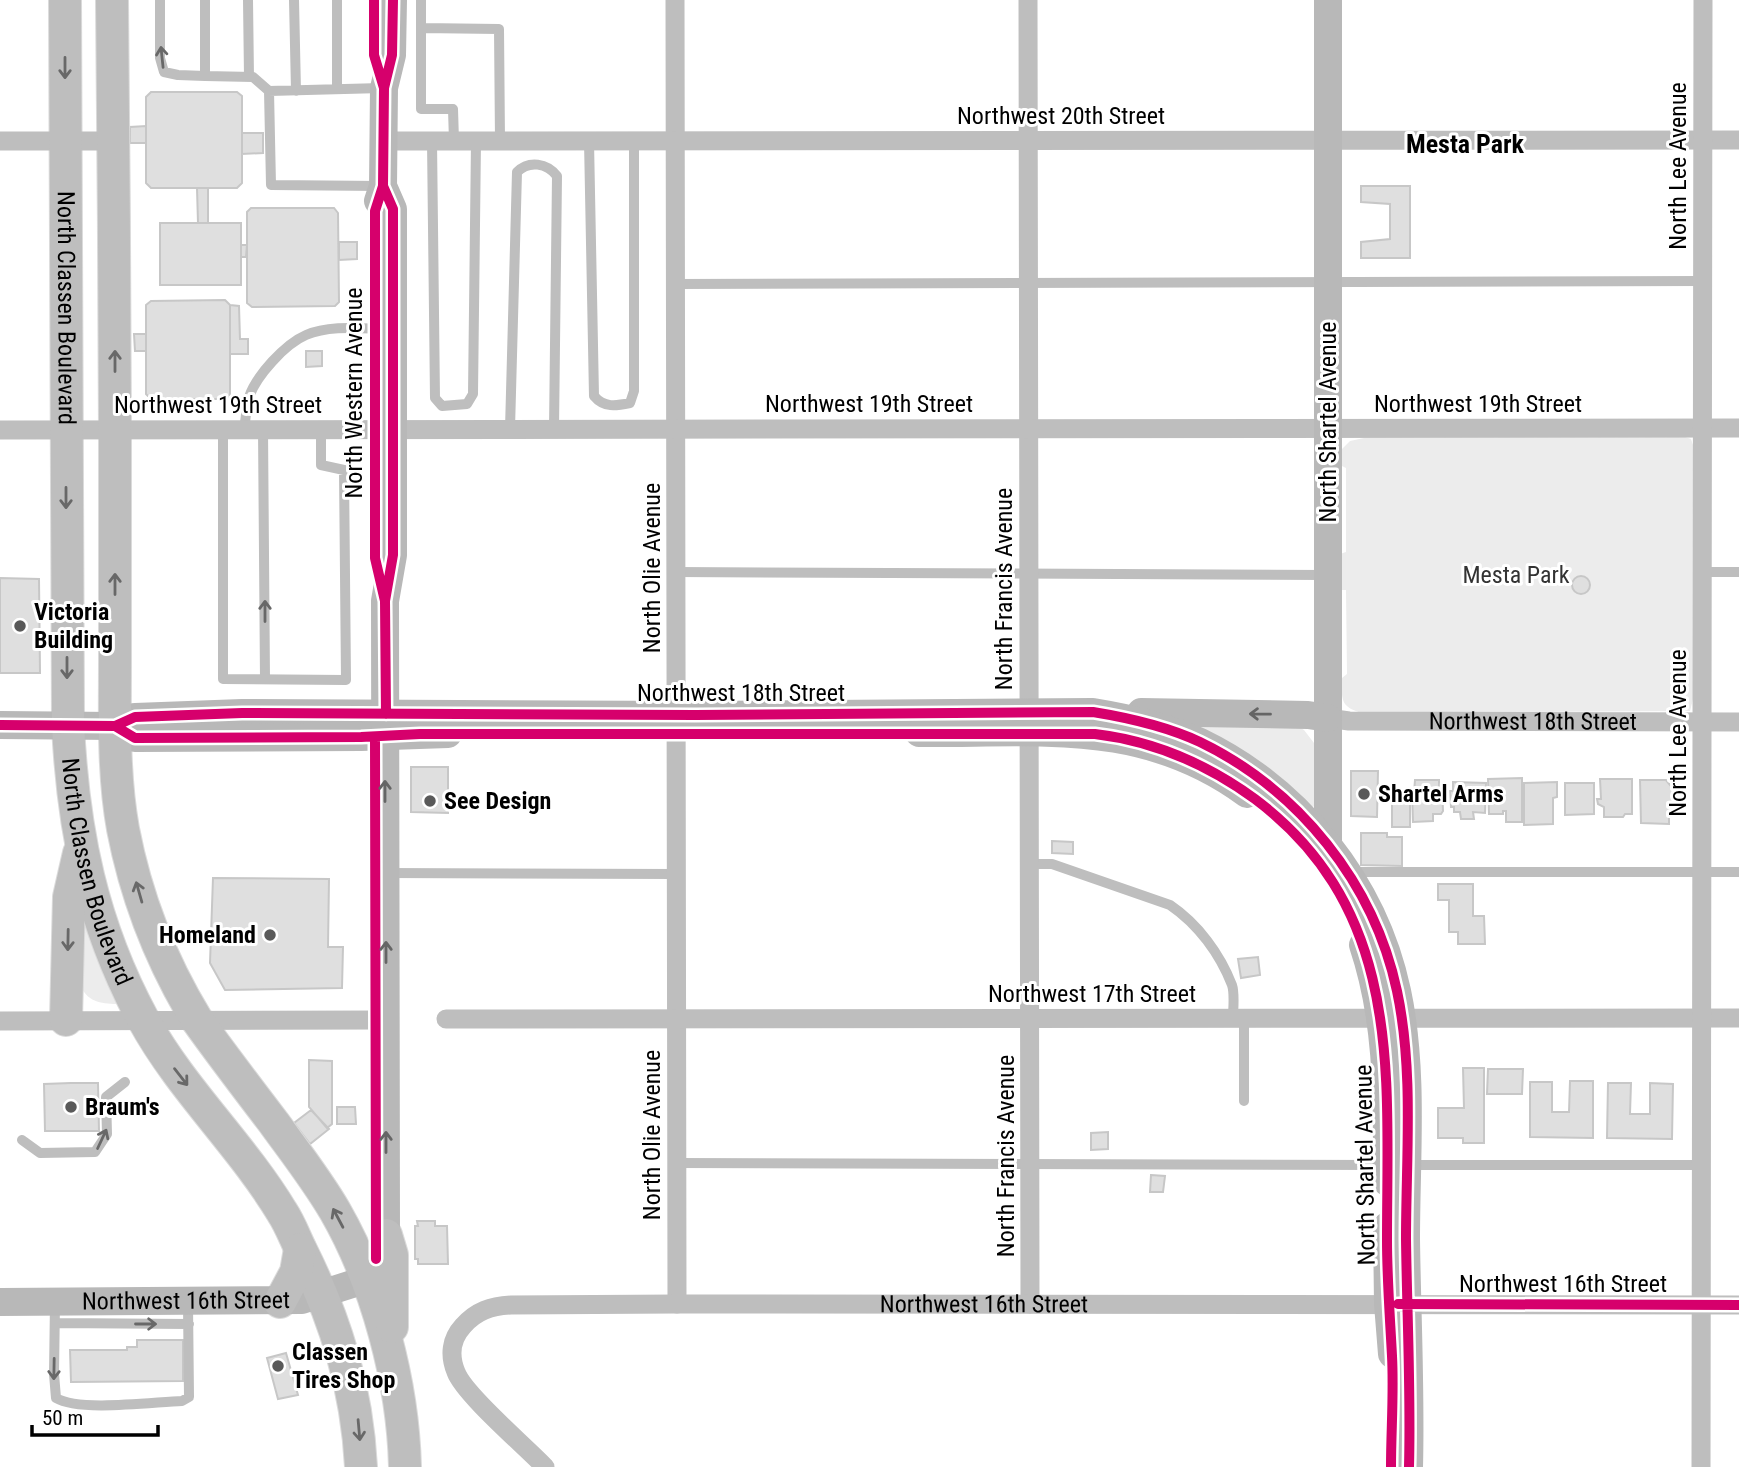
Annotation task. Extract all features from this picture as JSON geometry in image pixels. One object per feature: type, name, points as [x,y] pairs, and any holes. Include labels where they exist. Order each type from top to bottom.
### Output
[{"type":"main road","name":"North Classen Boulevard","points":[[65,0],[68,725],[71,787],[80,848],[95,909],[117,967],[144,1020],[171,1065],[283,1212],[323,1294],[351,1383],[358,1416],[361,1467]]},
{"type":"main road","name":"North Classen Boulevard","points":[[112,0],[115,726],[118,796],[130,861],[156,942],[197,1020],[316,1180],[341,1221],[368,1279],[403,1425],[405,1467]]},
{"type":"main road","points":[[66,1020],[69,897],[80,848]]},
{"type":"main road","points":[[386,1235],[392,1255],[391,1367]]},
{"type":"main road","points":[[280,1301],[296,1272],[300,1249]]},
{"type":"street","name":"North Western Avenue","points":[[374,0],[374,55],[384,88]]},
{"type":"street","name":"North Western Avenue","points":[[368,1279],[386,1235],[386,601],[393,555],[384,429],[384,329],[393,209],[383,186],[384,88],[392,55],[393,0]]},
{"type":"street","name":"North Olie Avenue","points":[[675,0],[677,1304]]},
{"type":"street","name":"North Francis Avenue","points":[[1028,0],[1030,1304]]},
{"type":"street","name":"North Shartel Avenue","points":[[1328,0],[1328,843],[1369,962],[1406,1056],[1397,1165],[1398,1304],[1392,1357],[1391,1467]]},
{"type":"street","name":"North Lee Avenue","points":[[1701,1467],[1703,0]]},
{"type":"street","name":"Northwest 20th Street","points":[[384,141],[1739,140]]},
{"type":"street","points":[[0,141],[113,141]]},
{"type":"street","name":"Northwest 19th Street","points":[[0,430],[1739,428]]},
{"type":"street","points":[[1093,712],[1308,715],[1328,718]]},
{"type":"street","name":"Northwest 18th Street","points":[[1029,723],[1093,712],[1148,723],[1200,742],[1262,780],[1291,804],[1328,843]]},
{"type":"street","name":"Northwest 18th Street","points":[[1328,718],[1349,721],[1739,722]]},
{"type":"street","name":"Northwest 18th Street","points":[[0,725],[115,726],[135,738],[273,726],[1029,723],[1111,736],[1148,745],[1195,762],[1229,781],[1264,806],[1338,873]]},
{"type":"street","name":"Northwest 17th Street","points":[[446,1020],[1739,1017]]},
{"type":"street","points":[[0,1021],[386,1020]]},
{"type":"street","name":"Northwest 16th Street","points":[[0,1302],[55,1312],[188,1313],[302,1300],[368,1279]]},
{"type":"street","name":"Northwest 16th Street","points":[[545,1467],[476,1398],[455,1371],[454,1339],[466,1323],[490,1307],[677,1304],[1739,1305]]},
{"type":"street","name":"North Shartel Avenue","points":[[1398,1304],[1410,1368],[1409,1467]]},
{"type":"lane","points":[[160,0],[160,58],[164,72],[178,75],[253,77],[269,92],[384,88]]},
{"type":"lane","points":[[205,0],[205,76]]},
{"type":"lane","points":[[248,0],[249,77]]},
{"type":"lane","points":[[294,0],[296,91]]},
{"type":"lane","points":[[337,0],[337,89]]},
{"type":"lane","points":[[393,0],[405,0]]},
{"type":"lane","points":[[421,0],[421,109],[453,109],[454,141]]},
{"type":"lane","points":[[421,28],[499,29],[500,141]]},
{"type":"lane","points":[[269,92],[271,185],[383,186]]},
{"type":"lane","points":[[432,141],[435,398],[442,406],[467,404],[473,394],[476,141]]},
{"type":"lane","points":[[589,141],[594,396],[600,403],[614,406],[630,403],[634,391],[634,141]]},
{"type":"lane","points":[[510,429],[517,172],[523,165],[537,164],[550,168],[557,176],[554,429]]},
{"type":"lane","points":[[675,284],[1703,281]]},
{"type":"lane","points":[[265,679],[254,429],[249,396],[261,374],[284,350],[306,335],[330,329],[384,329]]},
{"type":"lane","points":[[223,429],[223,679],[345,680],[344,470],[321,465],[321,429]]},
{"type":"lane","points":[[676,572],[1328,575]]},
{"type":"lane","points":[[1702,572],[1739,572]]},
{"type":"lane","points":[[1030,864],[1052,864],[1170,905],[1183,914],[1206,939],[1233,987],[1244,1101]]},
{"type":"lane","points":[[1338,873],[1739,872]]},
{"type":"lane","points":[[385,873],[676,874]]},
{"type":"lane","points":[[22,1140],[40,1153],[95,1152],[107,1134],[106,1097],[125,1082]]},
{"type":"lane","points":[[676,1163],[1701,1165]]},
{"type":"lane","points":[[55,1312],[56,1398],[66,1403],[92,1405],[182,1401],[189,1397],[188,1313]]},
{"type":"green space","name":"Mesta Park","points":[[1364,438],[1691,439],[1693,445],[1693,699],[1690,711],[1362,713],[1346,705],[1343,701],[1342,678],[1347,674],[1346,590],[1340,590],[1340,554],[1346,552],[1346,468],[1342,466],[1340,451],[1350,441]]},
{"type":"green space","points":[[1189,720],[1294,724],[1304,730],[1314,743],[1315,805],[1311,809]]},
{"type":"green space","points":[[78,903],[120,1004],[97,1001],[88,996],[81,987]]},
{"type":"building","points":[[151,92],[237,92],[242,96],[242,183],[237,188],[151,188],[146,183],[146,97]]},
{"type":"building","points":[[146,126],[146,143],[130,143],[130,127]]},
{"type":"building","points":[[242,133],[263,133],[263,153],[242,154]]},
{"type":"building","points":[[1361,186],[1410,186],[1410,258],[1361,258],[1361,242],[1390,239],[1390,204],[1361,202]]},
{"type":"building","points":[[197,188],[208,188],[208,223],[198,223]]},
{"type":"building","points":[[251,208],[334,208],[338,213],[339,302],[335,306],[252,307],[247,303],[247,212]]},
{"type":"building","points":[[160,223],[241,223],[241,285],[160,285]]},
{"type":"building","points":[[339,242],[357,242],[357,259],[339,260]]},
{"type":"building","points":[[241,245],[247,245],[246,257],[241,257]]},
{"type":"building","points":[[225,300],[230,305],[230,394],[226,399],[151,399],[146,394],[146,305],[151,301]]},
{"type":"building","points":[[230,305],[239,306],[240,339],[248,339],[248,354],[230,354]]},
{"type":"building","points":[[134,334],[146,334],[146,351],[135,351]]},
{"type":"building","points":[[306,351],[322,351],[322,366],[306,367]]},
{"type":"building","points":[[1577,576],[1585,576],[1590,585],[1588,592],[1577,594],[1572,589],[1572,581]]},
{"type":"building","name":"Victoria Building","points":[[0,578],[39,579],[40,673],[0,673]]},
{"type":"building","name":"See Design","points":[[411,767],[448,767],[448,813],[411,812]]},
{"type":"building","name":"Shartel Arms","points":[[1351,771],[1378,771],[1377,817],[1351,816]]},
{"type":"building","points":[[1522,778],[1522,822],[1506,822],[1506,811],[1503,811],[1503,814],[1489,814],[1488,779]]},
{"type":"building","points":[[1600,779],[1632,779],[1632,814],[1604,817],[1604,807],[1598,804],[1597,799],[1601,799]]},
{"type":"building","points":[[1415,780],[1439,780],[1439,786],[1442,786],[1443,811],[1441,814],[1433,814],[1433,821],[1413,822],[1412,793]]},
{"type":"building","points":[[1640,780],[1666,780],[1675,791],[1669,824],[1641,823]]},
{"type":"building","points":[[1453,782],[1486,783],[1485,813],[1473,812],[1474,819],[1461,819],[1460,812],[1454,812],[1454,807],[1451,807],[1450,791],[1453,791]]},
{"type":"building","points":[[1557,782],[1557,797],[1553,798],[1553,824],[1524,825],[1524,783]]},
{"type":"building","points":[[1565,783],[1594,783],[1594,814],[1565,815]]},
{"type":"building","points":[[1392,793],[1410,793],[1410,827],[1392,827]]},
{"type":"building","points":[[1361,833],[1387,833],[1387,837],[1402,837],[1402,866],[1361,865]]},
{"type":"building","points":[[1052,841],[1073,842],[1073,854],[1052,853]]},
{"type":"building","name":"Homeland","points":[[213,878],[329,879],[328,947],[343,947],[342,988],[225,990],[210,963]]},
{"type":"building","points":[[1438,884],[1473,884],[1473,916],[1484,916],[1485,944],[1458,944],[1458,932],[1449,932],[1449,900],[1438,900]]},
{"type":"building","points":[[1258,957],[1260,975],[1241,978],[1238,959]]},
{"type":"building","points":[[309,1060],[332,1061],[332,1124],[327,1128],[309,1107]]},
{"type":"building","points":[[1463,1068],[1484,1068],[1484,1143],[1463,1143],[1463,1138],[1438,1138],[1438,1108],[1464,1108]]},
{"type":"building","points":[[1488,1069],[1523,1069],[1522,1094],[1487,1094]]},
{"type":"building","points":[[1570,1081],[1593,1081],[1593,1138],[1530,1137],[1530,1082],[1552,1082],[1552,1112],[1569,1112]]},
{"type":"building","name":"Braum's","points":[[98,1083],[99,1131],[45,1131],[44,1084]]},
{"type":"building","points":[[1608,1083],[1631,1083],[1630,1114],[1650,1114],[1650,1083],[1673,1084],[1672,1139],[1607,1138]]},
{"type":"building","points":[[337,1107],[355,1107],[356,1124],[337,1124]]},
{"type":"building","points":[[311,1110],[329,1129],[310,1144],[294,1123]]},
{"type":"building","points":[[1108,1132],[1108,1149],[1091,1150],[1091,1133]]},
{"type":"building","points":[[1151,1175],[1165,1176],[1163,1192],[1150,1192]]},
{"type":"building","points":[[417,1221],[435,1221],[435,1226],[447,1226],[448,1264],[418,1264],[418,1259],[415,1259]]},
{"type":"building","points":[[137,1340],[183,1340],[183,1381],[71,1382],[70,1350],[127,1350],[127,1347],[137,1347]]},
{"type":"building","points":[[286,1353],[298,1395],[278,1399],[267,1358]]},
{"type":"cycle path","points":[[374,0],[374,55],[384,88]]},
{"type":"cycle path","points":[[385,601],[375,558],[375,211],[383,186],[384,88],[392,55],[393,0]]},
{"type":"cycle path","points":[[383,186],[393,209],[393,555],[385,601],[386,714]]},
{"type":"cycle path","points":[[0,725],[115,726],[135,717],[242,713],[695,715],[1093,712],[1148,723],[1200,742],[1236,762],[1300,813],[1351,877],[1386,951],[1397,991],[1406,1052],[1409,1467]]},
{"type":"cycle path","points":[[115,726],[135,738],[361,737],[420,734],[1095,734],[1159,748],[1199,765],[1237,786],[1303,843],[1338,892],[1362,944],[1377,999],[1385,1057],[1387,1116],[1387,1255],[1393,1384],[1391,1467]]},
{"type":"cycle path","points":[[375,737],[376,1259]]},
{"type":"cycle path","points":[[1398,1304],[1739,1305]]},
{"type":"place","name":"Victoria Building","points":[[20,626]]},
{"type":"place","name":"Shartel Arms","points":[[1364,794]]},
{"type":"place","name":"See Design","points":[[430,801]]},
{"type":"place","name":"Homeland","points":[[270,935]]},
{"type":"place","name":"Braum's","points":[[71,1107]]},
{"type":"place","name":"Classen Tires Shop","points":[[278,1366]]},
{"type":"district","name":"Mesta Park","points":[[1465,144]]}]
